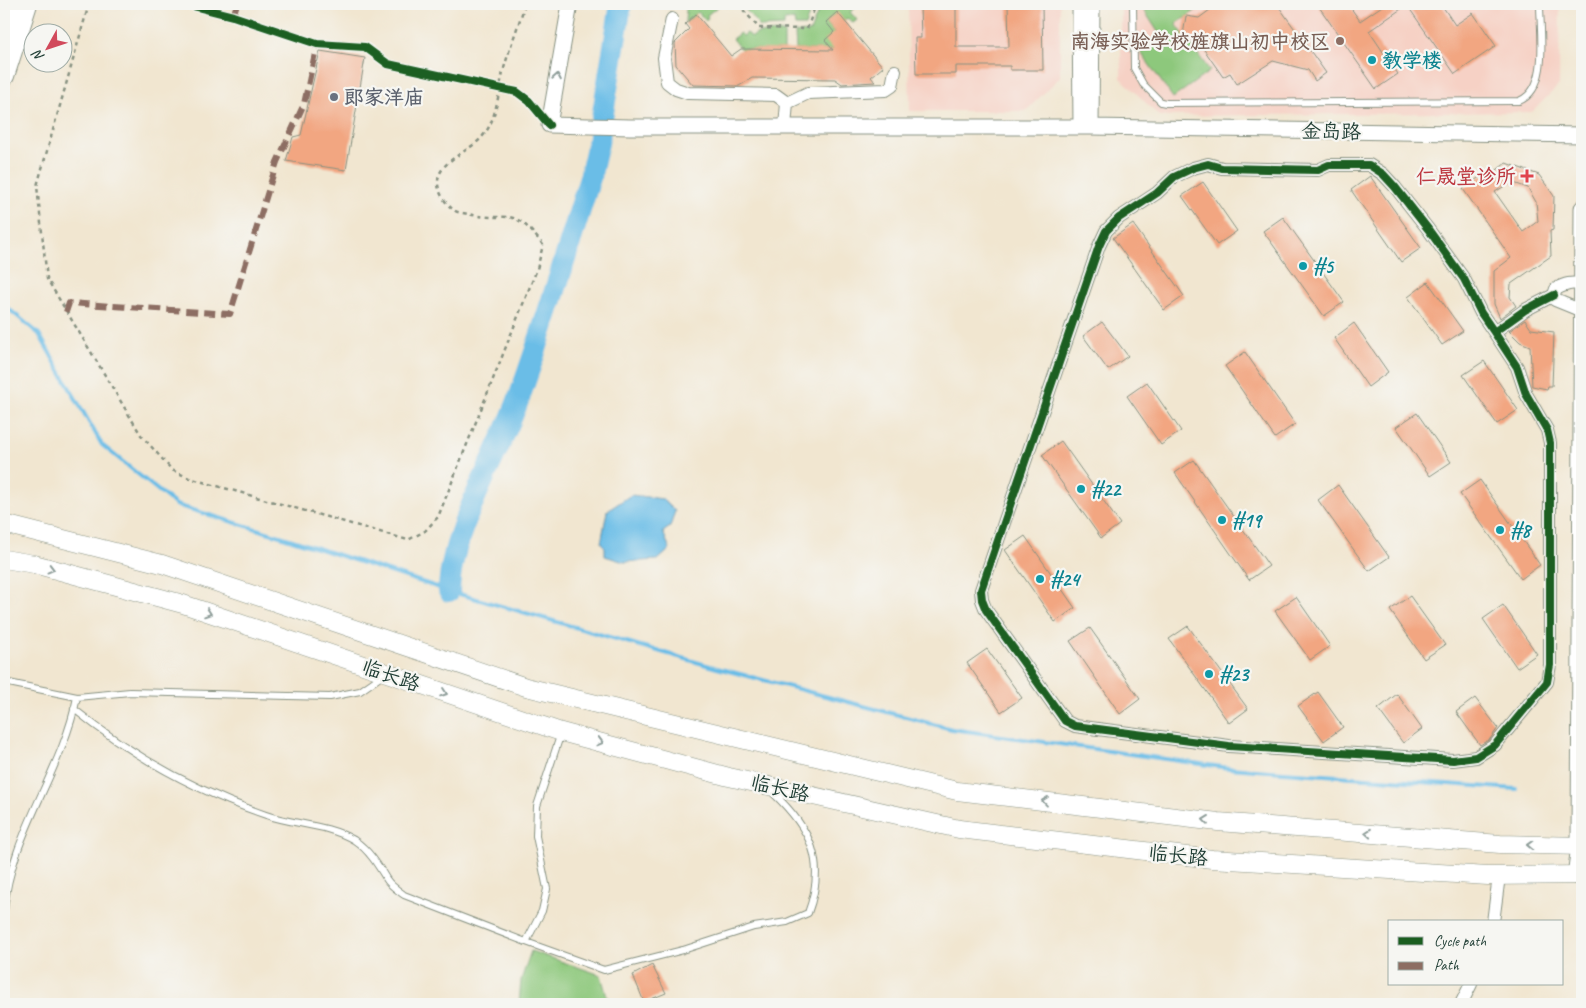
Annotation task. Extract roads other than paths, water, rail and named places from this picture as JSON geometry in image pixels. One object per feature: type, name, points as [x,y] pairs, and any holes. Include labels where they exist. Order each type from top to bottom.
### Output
[{"type":"main road","points":[[4,26],[10,4]]},
{"type":"main road","points":[[4,76],[27,4]]},
{"type":"main road","name":"临长路","points":[[4,524],[162,564],[526,687],[957,791],[1218,822],[1500,844],[1580,846]]},
{"type":"main road","name":"临长路","points":[[4,559],[34,564],[183,604],[561,732],[766,785],[959,829],[1212,859],[1499,876],[1579,876]]},
{"type":"street","name":"金岛路","points":[[570,4],[549,125],[630,127],[1086,127],[1582,135]]},
{"type":"street","points":[[1080,4],[1086,127]]},
{"type":"street","points":[[1086,127],[1092,4]]},
{"type":"street","points":[[672,19],[664,64],[667,82],[676,89],[688,93],[776,94],[787,103]]},
{"type":"street","points":[[787,103],[808,93],[886,90],[892,86],[895,71]]},
{"type":"street","points":[[785,127],[787,103]]},
{"type":"street","points":[[1208,164],[1222,168],[1291,170],[1318,170],[1329,165],[1369,165],[1383,174],[1395,187],[1428,230],[1464,279],[1481,314],[1494,332],[1517,367],[1526,394],[1547,430],[1550,443],[1550,665],[1546,682],[1496,745],[1476,757],[1466,759],[1404,758],[1229,746],[1075,726],[1065,721],[986,610],[981,590],[1099,246],[1106,231],[1119,218],[1157,192],[1174,177],[1193,168],[1208,164]]},
{"type":"street","points":[[1579,876],[1582,208]]},
{"type":"street","points":[[1581,284],[1562,286],[1556,289],[1554,295],[1555,300],[1581,310]]},
{"type":"street","points":[[1494,332],[1525,310],[1554,295]]},
{"type":"street","points":[[1493,920],[1499,876]]},
{"type":"street","points":[[1461,1004],[1470,986]]},
{"type":"lane","points":[[1134,4],[1134,68],[1143,84],[1162,102],[1166,103],[1518,101],[1528,96],[1535,88],[1540,75],[1540,4]]},
{"type":"lane","points":[[4,682],[77,697],[130,692],[330,697],[360,691],[386,673]]},
{"type":"lane","points":[[4,910],[5,892],[16,859],[62,749],[77,697]]},
{"type":"lane","points":[[74,709],[107,735],[167,772],[226,801],[274,818],[340,832],[367,851],[382,868],[388,882],[404,896],[604,970],[683,950],[754,927],[787,922],[808,913],[815,894],[818,871],[805,828],[789,808],[766,785]]},
{"type":"lane","points":[[526,942],[542,911],[547,889],[536,836],[537,806],[561,732]]},
{"type":"water","points":[[631,495],[663,499],[675,511],[670,527],[663,532],[670,549],[658,560],[624,562],[605,556],[605,547],[601,543],[607,511]]},
{"type":"waterway","points":[[449,591],[457,544],[475,497],[516,406],[590,178],[598,143],[621,4]]},
{"type":"waterway","points":[[4,305],[39,334],[102,445],[176,505],[280,536],[449,591],[717,668],[952,729],[1229,768],[1516,789]]},
{"type":"place","name":"南海实验学校旌旗山初中校区","points":[[1340,41]]},
{"type":"place","name":"教学楼","points":[[1372,60]]},
{"type":"place","name":"郎家洋庙","points":[[334,97]]},
{"type":"place","name":"仁晟堂诊所","points":[[1527,176]]},
{"type":"place","name":"#5","points":[[1303,266]]},
{"type":"place","name":"#22","points":[[1081,489]]},
{"type":"place","name":"#19","points":[[1222,520]]},
{"type":"place","name":"#8","points":[[1500,530]]},
{"type":"place","name":"#24","points":[[1040,579]]},
{"type":"place","name":"#23","points":[[1209,674]]}]
